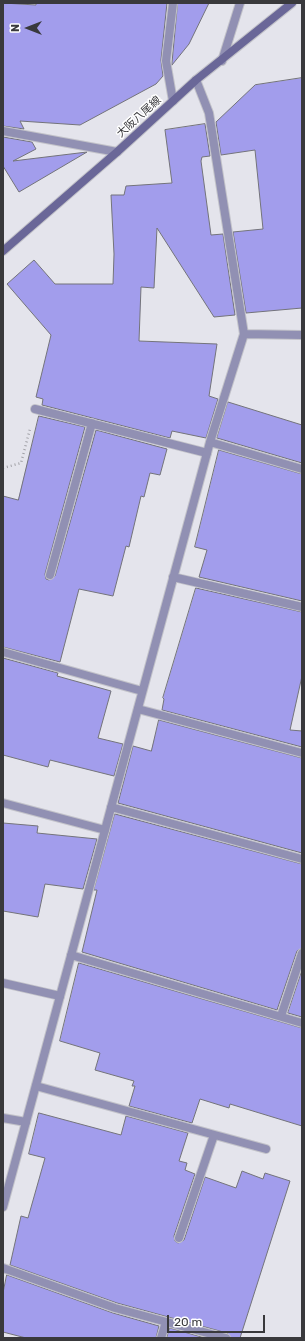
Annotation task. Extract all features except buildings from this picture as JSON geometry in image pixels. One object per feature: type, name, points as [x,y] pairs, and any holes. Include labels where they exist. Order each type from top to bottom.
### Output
[{"type":"main road","name":"大阪八尾線","points":[[3,251],[117,152],[196,80],[222,61],[292,3]]},
{"type":"street","points":[[173,3],[166,61],[173,101]]},
{"type":"street","points":[[222,61],[240,3]]},
{"type":"street","points":[[3,1207],[210,442],[244,334],[209,113],[196,80]]},
{"type":"street","points":[[3,131],[117,152]]},
{"type":"street","points":[[244,334],[302,335]]},
{"type":"street","points":[[35,409],[208,453]]},
{"type":"street","points":[[50,575],[92,423]]},
{"type":"street","points":[[210,442],[302,469]]},
{"type":"street","points":[[173,577],[302,607]]},
{"type":"street","points":[[3,652],[142,691]]},
{"type":"street","points":[[138,709],[302,753]]},
{"type":"street","points":[[3,802],[105,830]]},
{"type":"street","points":[[111,807],[302,859]]},
{"type":"street","points":[[281,1016],[302,953]]},
{"type":"street","points":[[71,955],[302,1023]]},
{"type":"street","points":[[3,983],[60,996]]},
{"type":"street","points":[[36,1086],[266,1149]]},
{"type":"street","points":[[3,1118],[26,1122]]},
{"type":"street","points":[[179,1238],[214,1135]]},
{"type":"street","points":[[3,1268],[115,1308],[226,1338]]},
{"type":"street","points":[[161,1338],[166,1322]]},
{"type":"path","points":[[3,468],[21,463],[35,409]]}]
